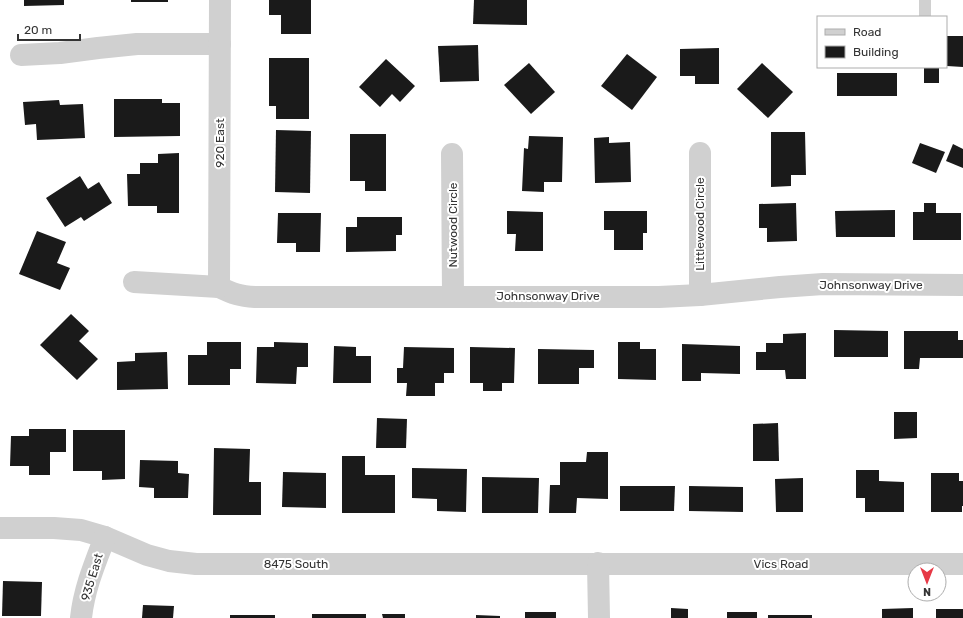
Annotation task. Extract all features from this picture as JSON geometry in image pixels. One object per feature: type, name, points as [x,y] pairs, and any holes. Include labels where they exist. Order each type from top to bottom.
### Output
[{"type":"street","name":"920 East","points":[[219,286],[220,0]]},
{"type":"street","points":[[21,55],[60,53],[137,44],[220,44]]},
{"type":"street","name":"Littlewood Circle","points":[[700,153],[700,295]]},
{"type":"street","name":"Nutwood Circle","points":[[452,154],[453,296]]},
{"type":"street","name":"Johnsonway Drive","points":[[134,282],[219,286],[230,293],[240,296],[255,297],[659,296],[700,295],[780,286],[823,284],[963,285]]},
{"type":"street","name":"8475 South","points":[[0,528],[54,528],[81,530],[105,537],[169,561],[196,564],[598,563]]},
{"type":"street","name":"935 East","points":[[81,618],[83,603],[91,574],[105,537]]},
{"type":"street","points":[[598,563],[599,618]]},
{"type":"street","name":"Vics Road","points":[[598,563],[963,564]]},
{"type":"lane","points":[[925,0],[925,16]]},
{"type":"building","points":[[24,0],[64,0],[64,5],[24,6]]},
{"type":"building","points":[[131,0],[168,0],[168,2],[131,2]]},
{"type":"building","points":[[269,0],[311,0],[311,34],[281,34],[281,15],[269,15]]},
{"type":"building","points":[[474,0],[527,0],[527,25],[473,24]]},
{"type":"building","points":[[947,36],[963,36],[963,67],[947,66]]},
{"type":"building","points":[[478,45],[479,81],[440,82],[438,46]]},
{"type":"building","points":[[719,48],[719,84],[695,84],[695,76],[680,76],[680,49]]},
{"type":"building","points":[[627,54],[657,77],[632,110],[601,86]]},
{"type":"building","points":[[269,58],[309,58],[309,119],[276,119],[276,106],[269,106]]},
{"type":"building","points":[[386,59],[415,86],[400,102],[392,94],[380,107],[359,87]]},
{"type":"building","points":[[529,63],[555,92],[531,114],[504,85]]},
{"type":"building","points":[[762,63],[793,92],[768,118],[737,89]]},
{"type":"building","points":[[924,68],[939,68],[939,83],[924,83]]},
{"type":"building","points":[[837,73],[897,73],[897,96],[837,96]]},
{"type":"building","points":[[114,99],[162,99],[162,103],[180,103],[180,136],[114,137]]},
{"type":"building","points":[[59,100],[60,105],[83,104],[85,138],[37,140],[36,124],[25,125],[23,102]]},
{"type":"building","points":[[276,130],[311,131],[310,193],[275,192]]},
{"type":"building","points":[[771,132],[805,132],[806,175],[791,175],[791,186],[771,187]]},
{"type":"building","points":[[350,134],[386,134],[386,191],[365,191],[365,181],[350,181]]},
{"type":"building","points":[[529,136],[563,137],[562,182],[544,182],[544,192],[522,191],[524,148],[528,149]]},
{"type":"building","points":[[609,137],[609,143],[630,142],[631,182],[595,183],[594,138]]},
{"type":"building","points":[[920,143],[945,152],[936,173],[912,163]]},
{"type":"building","points":[[953,144],[963,149],[963,168],[946,161]]},
{"type":"building","points":[[179,153],[179,213],[157,213],[157,206],[128,206],[127,174],[140,174],[140,163],[158,163],[158,154]]},
{"type":"building","points":[[80,176],[88,189],[99,182],[112,203],[84,221],[81,217],[65,227],[46,198]]},
{"type":"building","points":[[796,203],[797,241],[767,242],[767,228],[759,228],[759,204]]},
{"type":"building","points":[[924,203],[936,203],[936,213],[961,213],[961,240],[913,240],[913,212],[924,212]]},
{"type":"building","points":[[895,210],[895,237],[836,237],[835,211]]},
{"type":"building","points":[[507,211],[543,212],[543,251],[515,251],[516,234],[507,234]]},
{"type":"building","points":[[604,211],[647,211],[647,233],[643,233],[643,250],[614,250],[614,230],[604,230]]},
{"type":"building","points":[[278,213],[321,213],[320,252],[296,252],[296,243],[277,243]]},
{"type":"building","points":[[357,217],[402,217],[402,235],[396,235],[396,251],[346,252],[346,227],[357,227]]},
{"type":"building","points":[[37,231],[66,242],[57,263],[70,268],[60,290],[19,274]]},
{"type":"building","points":[[71,314],[89,331],[79,341],[98,359],[77,380],[40,345]]},
{"type":"building","points":[[834,330],[888,331],[888,357],[834,357]]},
{"type":"building","points":[[904,331],[958,331],[958,340],[963,340],[963,358],[920,358],[919,369],[904,369]]},
{"type":"building","points":[[806,333],[806,379],[786,379],[785,370],[756,370],[756,352],[766,352],[766,343],[783,343],[783,334]]},
{"type":"building","points":[[207,342],[241,342],[241,369],[230,369],[230,385],[188,385],[188,355],[207,355]]},
{"type":"building","points":[[274,342],[308,343],[308,367],[297,367],[296,384],[256,383],[257,347],[274,347]]},
{"type":"building","points":[[618,342],[640,342],[640,349],[656,349],[656,380],[618,379]]},
{"type":"building","points":[[682,344],[740,346],[740,374],[701,373],[701,381],[682,381]]},
{"type":"building","points":[[334,346],[356,347],[356,356],[371,356],[371,383],[333,383]]},
{"type":"building","points":[[404,347],[454,348],[454,373],[444,373],[444,383],[435,383],[435,396],[406,396],[407,383],[397,383],[397,368],[403,368]]},
{"type":"building","points":[[470,347],[515,348],[514,383],[502,383],[502,391],[483,391],[483,383],[470,383]]},
{"type":"building","points":[[538,349],[594,350],[594,368],[579,368],[579,384],[538,384]]},
{"type":"building","points":[[167,352],[168,389],[117,390],[117,362],[135,361],[135,353]]},
{"type":"building","points":[[894,412],[917,412],[917,438],[894,439]]},
{"type":"building","points":[[377,418],[407,419],[406,448],[376,448]]},
{"type":"building","points":[[778,423],[779,461],[753,461],[753,424]]},
{"type":"building","points":[[29,429],[66,429],[66,452],[50,452],[50,475],[29,475],[29,466],[10,466],[11,436],[29,436]]},
{"type":"building","points":[[73,430],[125,430],[125,479],[102,480],[102,471],[73,471]]},
{"type":"building","points":[[214,448],[250,449],[249,482],[261,482],[261,515],[213,515]]},
{"type":"building","points":[[587,452],[608,452],[608,499],[577,498],[576,513],[549,513],[550,485],[560,485],[560,462],[586,462]]},
{"type":"building","points":[[342,456],[365,456],[365,475],[395,475],[395,513],[342,513]]},
{"type":"building","points":[[140,460],[178,461],[178,473],[189,474],[188,498],[154,498],[154,488],[139,487]]},
{"type":"building","points":[[412,468],[467,469],[466,512],[437,511],[437,499],[412,498]]},
{"type":"building","points":[[856,470],[879,470],[879,481],[904,482],[904,512],[865,512],[865,498],[856,498]]},
{"type":"building","points":[[283,472],[326,473],[326,508],[282,507]]},
{"type":"building","points":[[931,473],[959,473],[959,481],[963,481],[962,512],[931,512]]},
{"type":"building","points":[[482,477],[539,478],[538,513],[482,513]]},
{"type":"building","points":[[803,478],[803,512],[776,512],[775,479]]},
{"type":"building","points":[[620,486],[675,486],[674,511],[620,511]]},
{"type":"building","points":[[689,486],[743,487],[743,512],[689,511]]},
{"type":"building","points":[[3,581],[42,582],[41,616],[2,616]]},
{"type":"building","points":[[143,605],[174,606],[173,618],[142,618]]},
{"type":"building","points":[[671,608],[688,609],[688,618],[671,618]]},
{"type":"building","points":[[913,608],[913,618],[882,618],[882,609]]},
{"type":"building","points":[[936,609],[963,609],[963,618],[936,618]]},
{"type":"building","points":[[525,612],[556,612],[556,618],[525,618]]},
{"type":"building","points":[[727,612],[757,612],[757,618],[727,618]]},
{"type":"building","points":[[312,614],[366,614],[366,618],[312,618]]},
{"type":"building","points":[[382,614],[405,614],[405,618],[383,618]]},
{"type":"building","points":[[230,615],[275,615],[275,618],[230,618]]},
{"type":"building","points":[[476,615],[500,616],[500,618],[476,618]]},
{"type":"building","points":[[768,615],[812,615],[812,618],[768,618]]}]
